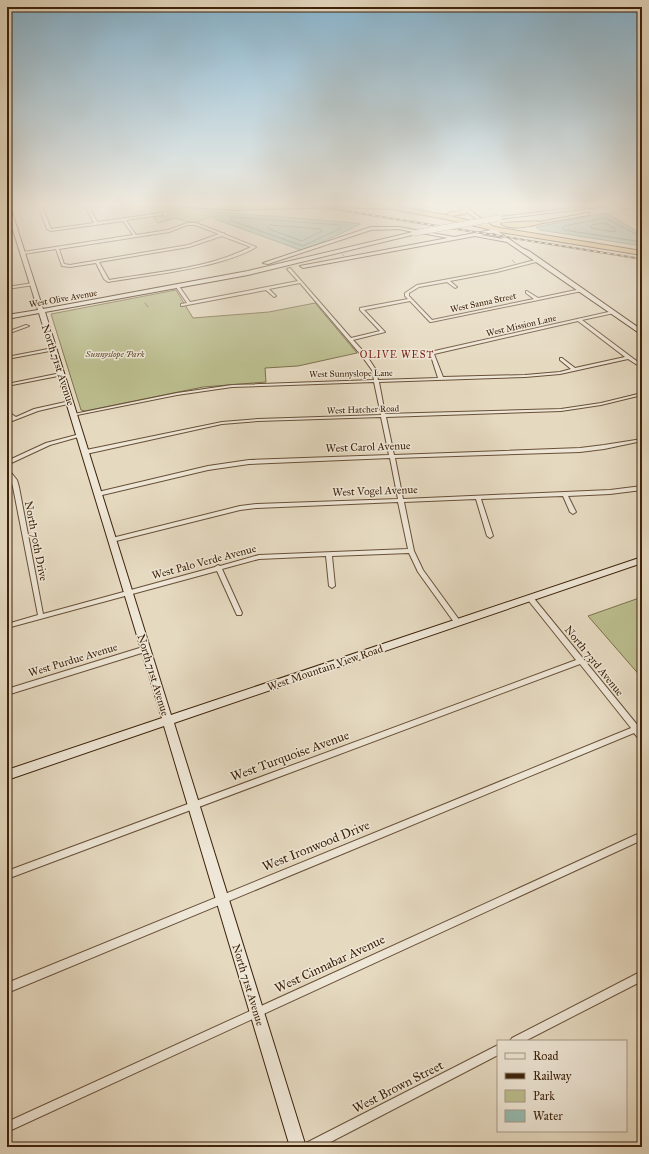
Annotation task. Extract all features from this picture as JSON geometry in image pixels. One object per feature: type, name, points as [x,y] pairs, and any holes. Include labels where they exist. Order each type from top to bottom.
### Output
[{"type":"main road","name":"North 71st Avenue","points":[[24,257],[86,452],[298,1147]]},
{"type":"main road","points":[[178,287],[193,281],[288,257]]},
{"type":"main road","name":"West Olive Avenue","points":[[7,317],[178,287],[248,273],[312,257]]},
{"type":"main road","points":[[178,287],[200,285],[355,257]]},
{"type":"main road","points":[[535,257],[642,333]]},
{"type":"main road","name":"West Mountain View Road","points":[[7,775],[642,560]]},
{"type":"street","points":[[61,257],[65,266],[127,257]]},
{"type":"street","points":[[97,262],[108,281],[202,265],[232,257]]},
{"type":"street","points":[[350,339],[383,332],[361,309],[409,300],[407,293],[412,288],[497,271],[539,260]]},
{"type":"street","points":[[289,269],[372,364],[378,381],[411,551],[420,571],[458,623]]},
{"type":"street","points":[[448,280],[455,287]]},
{"type":"street","points":[[182,305],[301,282]]},
{"type":"street","points":[[7,288],[33,284]]},
{"type":"street","points":[[178,287],[189,304]]},
{"type":"street","points":[[267,289],[274,296]]},
{"type":"street","name":"West Sanna Street","points":[[409,300],[431,321],[581,290]]},
{"type":"street","name":"West Sanna Street","points":[[527,292],[537,299]]},
{"type":"street","points":[[213,299],[216,304]]},
{"type":"street","name":"West Mission Lane","points":[[441,379],[432,353],[613,312]]},
{"type":"street","points":[[579,320],[642,367]]},
{"type":"street","points":[[7,333],[27,326]]},
{"type":"street","points":[[7,358],[53,349]]},
{"type":"street","name":"West Sunnyslope Lane","points":[[74,415],[178,394],[232,386],[525,376],[574,370],[629,357]]},
{"type":"street","points":[[562,359],[574,370]]},
{"type":"street","points":[[7,385],[61,374]]},
{"type":"street","name":"West Hatcher Road","points":[[86,452],[222,423],[258,420],[561,410],[601,404],[642,394]]},
{"type":"street","points":[[7,422],[44,408],[70,402]]},
{"type":"street","points":[[7,412],[15,418]]},
{"type":"street","points":[[7,462],[48,444],[80,435]]},
{"type":"street","name":"West Carol Avenue","points":[[98,494],[234,463],[580,450],[642,440]]},
{"type":"street","name":"North 70th Drive","points":[[7,471],[14,480],[16,487],[40,617]]},
{"type":"street","name":"West Vogel Avenue","points":[[112,540],[234,510],[257,506],[610,492],[642,488]]},
{"type":"street","points":[[566,494],[573,512]]},
{"type":"street","points":[[478,497],[490,536]]},
{"type":"street","name":"West Palo Verde Avenue","points":[[7,626],[259,557],[411,551]]},
{"type":"street","points":[[329,554],[332,586]]},
{"type":"street","points":[[218,567],[239,613]]},
{"type":"street","name":"North 73rd Avenue","points":[[530,598],[642,737]]},
{"type":"street","name":"West Purdue Avenue","points":[[7,692],[146,650]]},
{"type":"street","name":"West Turquoise Avenue","points":[[7,875],[581,661]]},
{"type":"street","name":"West Ironwood Drive","points":[[7,988],[636,729]]},
{"type":"street","name":"West Cinnabar Avenue","points":[[7,1127],[642,836]]},
{"type":"street","points":[[517,1040],[642,976]]},
{"type":"street","name":"West Brown Street","points":[[310,1147],[497,1051]]},
{"type":"green space","name":"Sunnyslope Park","points":[[176,290],[193,318],[269,312],[315,303],[357,353],[298,366],[265,368],[266,382],[203,387],[85,411],[81,410],[51,314]]},
{"type":"green space","points":[[642,597],[642,678],[588,616]]},
{"type":"waterway","points":[[512,260],[515,263]]},
{"type":"waterway","points":[[145,303],[148,307]]},
{"type":"railway","points":[[629,257],[642,259]]},
{"type":"district","name":"OLIVE WEST","points":[[397,355]]}]
